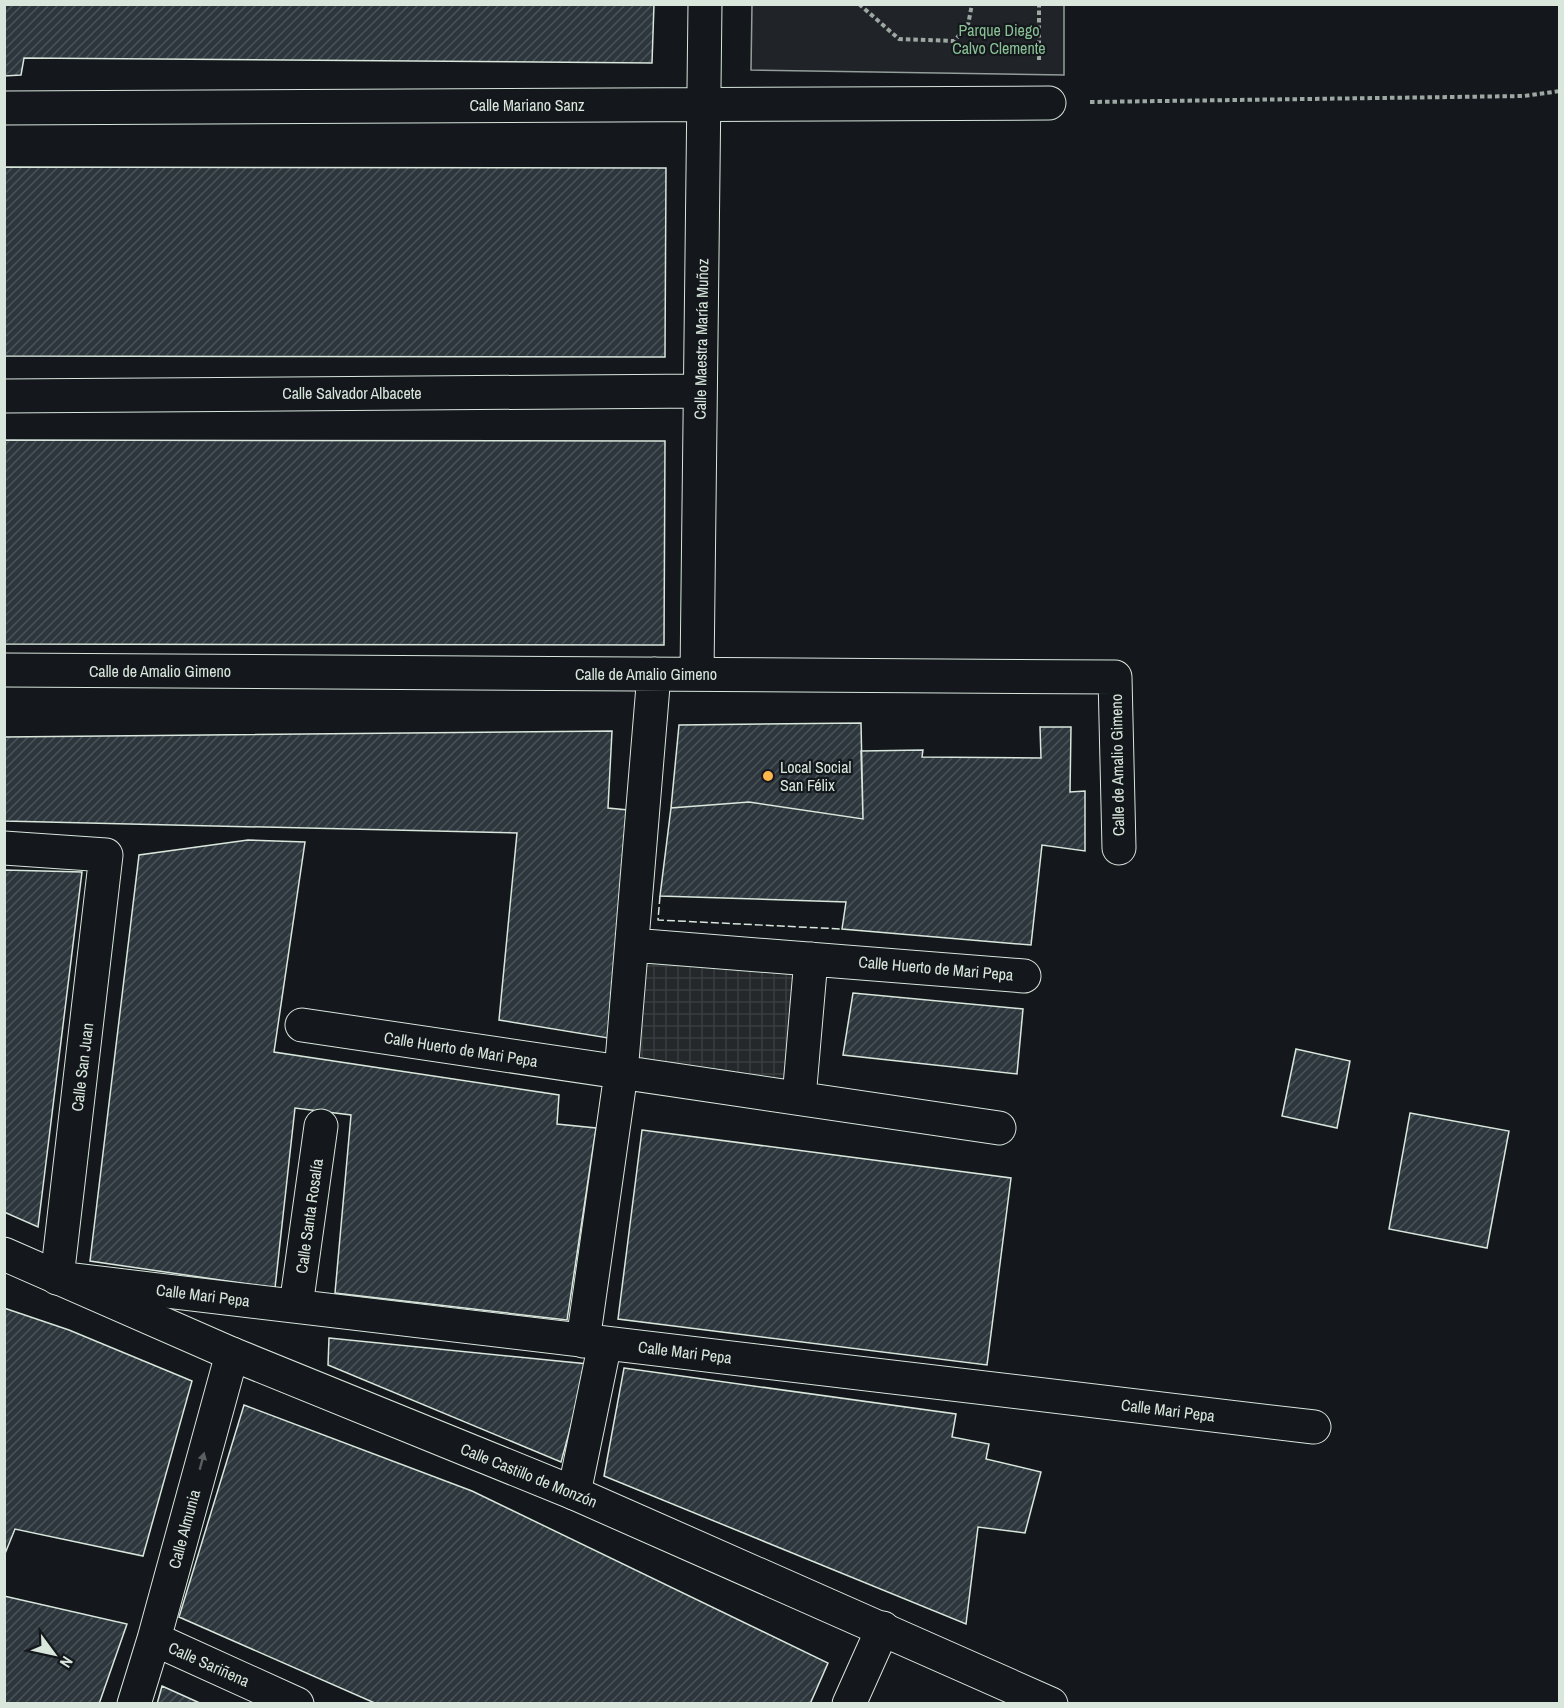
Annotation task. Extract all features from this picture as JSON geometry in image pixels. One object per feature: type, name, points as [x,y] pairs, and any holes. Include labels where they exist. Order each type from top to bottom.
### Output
[{"type":"street","name":"Calle Maestra María Muñoz","points":[[697,674],[705,4]]},
{"type":"street","name":"Calle Mariano Sanz","points":[[4,108],[1044,103]]},
{"type":"street","name":"Calle Salvador Albacete","points":[[4,396],[700,391]]},
{"type":"street","name":"Calle de Amalio Gimeno","points":[[4,669],[1115,677],[1119,848]]},
{"type":"street","points":[[574,1493],[594,1342],[621,1073],[654,674]]},
{"type":"street","name":"Calle San Juan","points":[[4,848],[106,855],[57,1278]]},
{"type":"street","name":"Calle Huerto de Mari Pepa","points":[[632,945],[1024,976]]},
{"type":"street","points":[[799,1098],[811,959]]},
{"type":"street","name":"Calle Huerto de Mari Pepa","points":[[302,1025],[999,1128]]},
{"type":"street","name":"Calle Santa Rosalía","points":[[297,1306],[321,1126]]},
{"type":"street","name":"Calle Castillo de Monzón","points":[[4,1254],[232,1354],[574,1493],[1051,1704]]},
{"type":"street","name":"Calle Mari Pepa","points":[[57,1278],[1314,1427]]},
{"type":"street","name":"Calle Almunia","points":[[134,1704],[232,1354]]},
{"type":"street","points":[[849,1704],[883,1628]]},
{"type":"street","name":"Calle Sariñena","points":[[154,1639],[297,1704]]},
{"type":"path","points":[[860,4],[899,39],[954,41],[968,25],[972,4]]},
{"type":"path","points":[[1040,4],[1044,103],[1524,96],[1560,91]]},
{"type":"green space","name":"Parque Diego Calvo Clemente","points":[[752,5],[1064,5],[1064,75],[751,70]]},
{"type":"shaded area","points":[[632,945],[811,959],[799,1098],[621,1073]]},
{"type":"building","points":[[4,4],[654,4],[652,63],[24,58],[21,75],[4,76]]},
{"type":"building","points":[[4,167],[666,168],[665,357],[4,356]]},
{"type":"building","points":[[4,440],[665,441],[664,645],[4,644]]},
{"type":"building","name":"Local Social San Félix","points":[[861,723],[863,819],[749,802],[671,808],[679,725]]},
{"type":"building","points":[[1040,727],[1071,727],[1070,792],[1085,791],[1085,851],[1042,845],[1031,945],[842,929],[846,902],[660,896],[671,808],[749,802],[863,819],[861,751],[923,750],[922,757],[1041,758]]},
{"type":"building","points":[[612,731],[608,808],[628,810],[608,1038],[499,1020],[517,833],[4,821],[4,737]]},
{"type":"building","points":[[248,840],[305,842],[274,1052],[559,1095],[557,1124],[596,1128],[567,1320],[335,1293],[351,1115],[295,1108],[275,1288],[90,1261],[139,855]]},
{"type":"building","points":[[4,870],[82,872],[38,1227],[4,1212]]},
{"type":"building","points":[[853,993],[1023,1009],[1017,1074],[843,1055]]},
{"type":"building","points":[[1296,1049],[1350,1061],[1337,1128],[1282,1116]]},
{"type":"building","points":[[1410,1113],[1509,1131],[1487,1248],[1389,1229]]},
{"type":"building","points":[[642,1130],[1011,1178],[987,1365],[618,1319]]},
{"type":"building","points":[[4,1308],[69,1330],[192,1381],[143,1556],[15,1529],[4,1556]]},
{"type":"building","points":[[329,1338],[588,1364],[561,1462],[328,1365]]},
{"type":"building","points":[[624,1368],[956,1414],[952,1437],[989,1444],[986,1459],[1041,1472],[1025,1533],[978,1527],[966,1624],[604,1476]]},
{"type":"building","points":[[244,1405],[472,1491],[828,1663],[810,1704],[377,1704],[179,1617]]},
{"type":"building","points":[[4,1596],[127,1624],[99,1704],[4,1704]]},
{"type":"building","points":[[162,1686],[202,1704],[157,1704]]},
{"type":"fence","points":[[660,896],[658,920],[842,929]]},
{"type":"place","name":"Local Social San Félix","points":[[768,776]]}]
